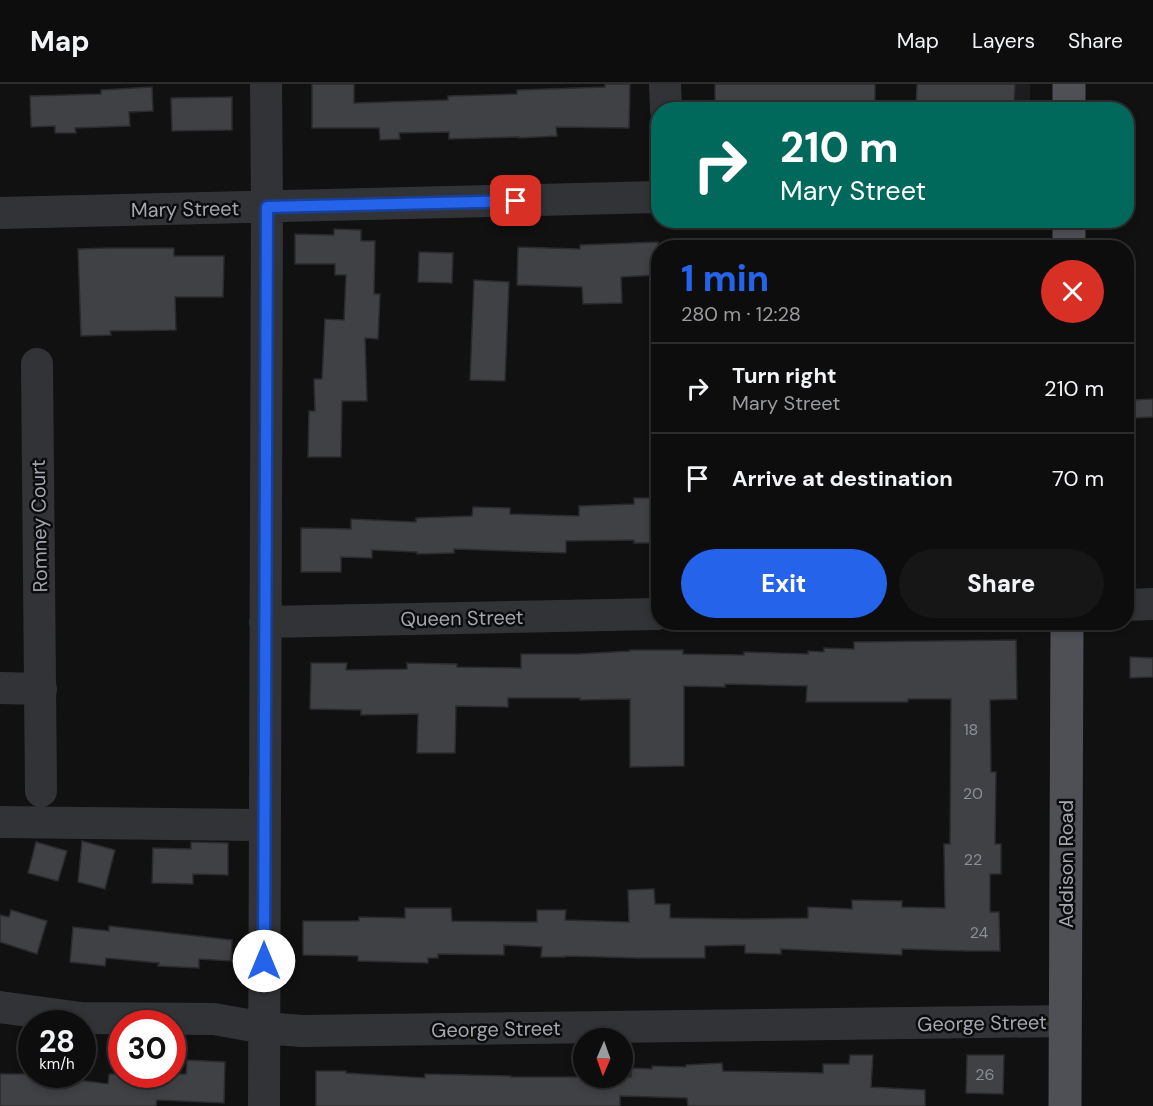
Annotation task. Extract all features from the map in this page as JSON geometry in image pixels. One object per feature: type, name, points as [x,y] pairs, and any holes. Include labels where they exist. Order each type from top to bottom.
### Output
[{"type":"main road","points":[[1069,84],[1069,102]]},
{"type":"main road","name":"Addison Road","points":[[1065,1106],[1067,630]]},
{"type":"street","points":[[264,1106],[266,84]]},
{"type":"street","points":[[665,84],[666,102]]},
{"type":"street","name":"Mary Street","points":[[0,213],[651,197]]},
{"type":"street","name":"Romney Court","points":[[37,364],[41,791]]},
{"type":"street","points":[[1134,605],[1153,604]]},
{"type":"street","name":"Queen Street","points":[[266,622],[651,614]]},
{"type":"street","points":[[0,688],[41,689]]},
{"type":"street","points":[[0,822],[265,825]]},
{"type":"street","name":"George Street","points":[[0,1007],[81,1018],[214,1018],[264,1028],[302,1031],[1065,1022]]},
{"type":"shaded area","points":[[957,84],[1030,84],[1030,102],[957,102]]},
{"type":"building","points":[[312,84],[354,84],[354,103],[448,100],[448,96],[517,94],[517,90],[630,84],[629,128],[556,127],[557,136],[519,138],[449,139],[449,132],[399,133],[400,139],[380,140],[379,128],[312,128]]},
{"type":"building","points":[[715,84],[875,84],[875,102],[715,102]]},
{"type":"building","points":[[917,84],[1015,84],[1014,102],[916,102]]},
{"type":"building","points":[[152,87],[153,111],[129,112],[130,126],[75,128],[76,133],[55,133],[55,126],[31,127],[30,96],[101,94],[101,90]]},
{"type":"building","points":[[232,97],[232,130],[172,131],[171,98]]},
{"type":"building","points":[[334,229],[361,230],[361,241],[375,241],[374,294],[380,294],[378,339],[365,338],[367,401],[342,401],[341,457],[308,457],[309,411],[315,411],[314,379],[322,379],[325,319],[344,320],[346,275],[335,275],[335,264],[295,264],[295,234],[334,235]]},
{"type":"building","points":[[651,242],[651,275],[621,277],[622,303],[583,304],[582,287],[517,285],[518,247],[580,249],[580,245]]},
{"type":"building","points":[[174,248],[174,256],[224,256],[223,297],[175,297],[176,330],[110,331],[111,335],[81,336],[78,249]]},
{"type":"building","points":[[419,252],[453,253],[452,283],[418,282]]},
{"type":"building","points":[[474,280],[509,282],[505,381],[470,380]]},
{"type":"building","points":[[1153,399],[1153,417],[1134,418],[1134,400]]},
{"type":"building","points":[[634,498],[651,498],[651,543],[634,543],[634,540],[566,541],[566,553],[454,549],[454,553],[417,554],[417,552],[372,550],[372,558],[341,557],[341,572],[301,572],[301,528],[351,529],[351,519],[416,522],[416,518],[472,516],[473,507],[510,508],[510,514],[579,516],[579,506],[634,504]]},
{"type":"building","points":[[1016,640],[1017,699],[990,700],[991,772],[996,772],[995,844],[1001,844],[1001,874],[990,874],[990,912],[999,912],[1000,951],[902,949],[902,955],[781,949],[781,954],[745,953],[745,945],[705,946],[705,958],[541,957],[542,947],[504,945],[504,955],[438,954],[438,958],[428,958],[428,963],[358,961],[358,956],[303,955],[303,921],[359,921],[359,917],[405,918],[405,908],[451,908],[452,921],[537,922],[537,910],[566,910],[565,920],[629,922],[628,890],[654,889],[655,904],[670,904],[670,918],[808,918],[808,907],[852,909],[852,900],[902,901],[902,907],[945,908],[944,844],[950,844],[951,699],[908,699],[908,702],[806,702],[807,686],[725,684],[725,687],[684,686],[684,766],[630,767],[630,699],[508,698],[508,707],[456,706],[455,753],[417,753],[418,714],[361,715],[361,710],[310,709],[311,663],[347,663],[346,670],[407,669],[407,663],[457,664],[457,667],[521,668],[521,654],[683,650],[683,654],[744,655],[744,652],[808,654],[808,651],[824,652],[824,648],[854,649],[854,642]]},
{"type":"building","points":[[1130,657],[1153,658],[1153,677],[1130,678]]},
{"type":"building","points":[[82,841],[115,850],[105,889],[78,882]]},
{"type":"building","points":[[36,842],[67,851],[58,881],[28,873]]},
{"type":"building","points":[[191,842],[228,843],[228,875],[193,874],[193,884],[152,883],[153,848],[191,849]]},
{"type":"building","points":[[11,910],[47,921],[37,954],[0,942],[0,915],[9,917]]},
{"type":"building","points":[[109,926],[232,940],[231,961],[199,959],[199,968],[158,966],[159,963],[106,958],[105,966],[70,962],[73,927],[109,931]]},
{"type":"building","points":[[850,1055],[873,1055],[871,1087],[925,1090],[925,1106],[688,1106],[687,1098],[620,1096],[620,1106],[316,1106],[316,1071],[346,1071],[346,1073],[425,1078],[425,1074],[573,1077],[573,1088],[633,1088],[633,1068],[652,1069],[652,1066],[686,1067],[686,1065],[722,1063],[723,1071],[823,1073],[823,1064],[849,1064]]},
{"type":"building","points":[[967,1055],[1004,1055],[1003,1094],[966,1093]]},
{"type":"building","points":[[187,1060],[225,1062],[224,1103],[157,1100],[156,1106],[0,1106],[0,1074],[18,1074],[18,1088],[96,1088],[96,1082],[108,1084],[108,1088],[186,1088]]},
{"type":"route","points":[[264,961],[267,207],[516,201]]}]
